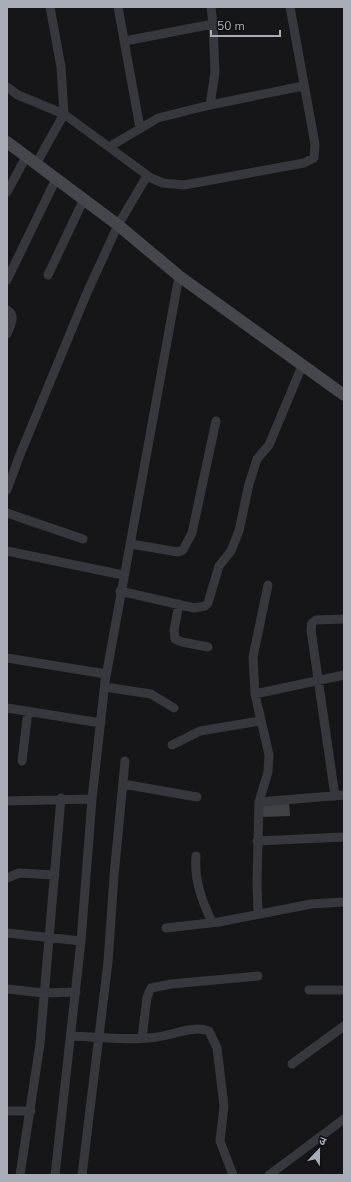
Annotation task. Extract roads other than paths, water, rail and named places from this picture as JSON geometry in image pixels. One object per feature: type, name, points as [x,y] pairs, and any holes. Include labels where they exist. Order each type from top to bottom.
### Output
[{"type":"main road","points":[[7,142],[84,199],[179,276],[344,396]]},
{"type":"street","points":[[36,164],[64,114],[61,67],[50,7]]},
{"type":"street","points":[[118,7],[140,128]]},
{"type":"street","points":[[210,105],[216,66],[211,7]]},
{"type":"street","points":[[7,87],[18,95],[64,114],[147,176],[163,182],[184,185],[311,160],[314,158],[316,153],[316,144],[303,86],[290,7]]},
{"type":"street","points":[[125,41],[213,24]]},
{"type":"street","points":[[109,147],[158,118],[210,105],[303,86]]},
{"type":"street","points":[[7,192],[26,157]]},
{"type":"street","points":[[7,490],[19,457],[86,296],[118,226],[147,176]]},
{"type":"street","points":[[7,280],[56,179]]},
{"type":"street","points":[[48,275],[84,199]]},
{"type":"street","points":[[55,1175],[76,992],[92,799],[106,674],[120,591],[179,276]]},
{"type":"street","points":[[7,310],[13,317],[7,334]]},
{"type":"street","points":[[120,591],[199,608],[205,606],[210,598],[219,566],[231,551],[239,531],[249,484],[258,459],[269,445],[302,366]]},
{"type":"street","points":[[130,544],[178,552],[183,550],[192,533],[216,421]]},
{"type":"street","points":[[7,513],[83,539]]},
{"type":"street","points":[[7,551],[123,575]]},
{"type":"street","points":[[258,914],[257,841],[259,802],[268,772],[268,755],[255,694],[253,657],[268,585]]},
{"type":"street","points":[[179,604],[174,630],[175,638],[182,642],[208,647]]},
{"type":"street","points":[[259,802],[340,795],[318,679],[311,630],[312,623],[316,620],[344,619]]},
{"type":"street","points":[[7,658],[106,674]]},
{"type":"street","points":[[255,694],[318,679],[344,675]]},
{"type":"street","points":[[105,687],[151,694],[174,708]]},
{"type":"street","points":[[7,708],[101,723]]},
{"type":"street","points":[[22,761],[28,711]]},
{"type":"street","points":[[172,745],[200,731],[260,721]]},
{"type":"street","points":[[82,1175],[108,962],[125,761]]},
{"type":"street","points":[[123,784],[198,797]]},
{"type":"street","points":[[7,801],[61,798],[92,799]]},
{"type":"street","points":[[20,1175],[25,1133],[31,1111],[40,1044],[61,798]]},
{"type":"street","points":[[257,841],[344,837]]},
{"type":"street","points":[[196,856],[196,867],[201,895],[212,922]]},
{"type":"street","points":[[7,878],[19,873],[55,875]]},
{"type":"street","points":[[166,928],[212,922],[311,904],[344,902]]},
{"type":"street","points":[[7,933],[50,939],[81,941]]},
{"type":"street","points":[[142,1038],[147,997],[151,988],[171,984],[258,976]]},
{"type":"street","points":[[7,989],[44,993],[76,992]]},
{"type":"street","points":[[309,990],[344,990]]},
{"type":"street","points":[[292,1064],[344,1026]]},
{"type":"street","points":[[71,1036],[142,1038],[157,1037],[192,1030],[204,1029],[209,1031],[216,1048],[224,1106],[220,1141],[233,1175]]},
{"type":"street","points":[[7,1110],[31,1111]]},
{"type":"street","points":[[269,1175],[344,1119]]}]
